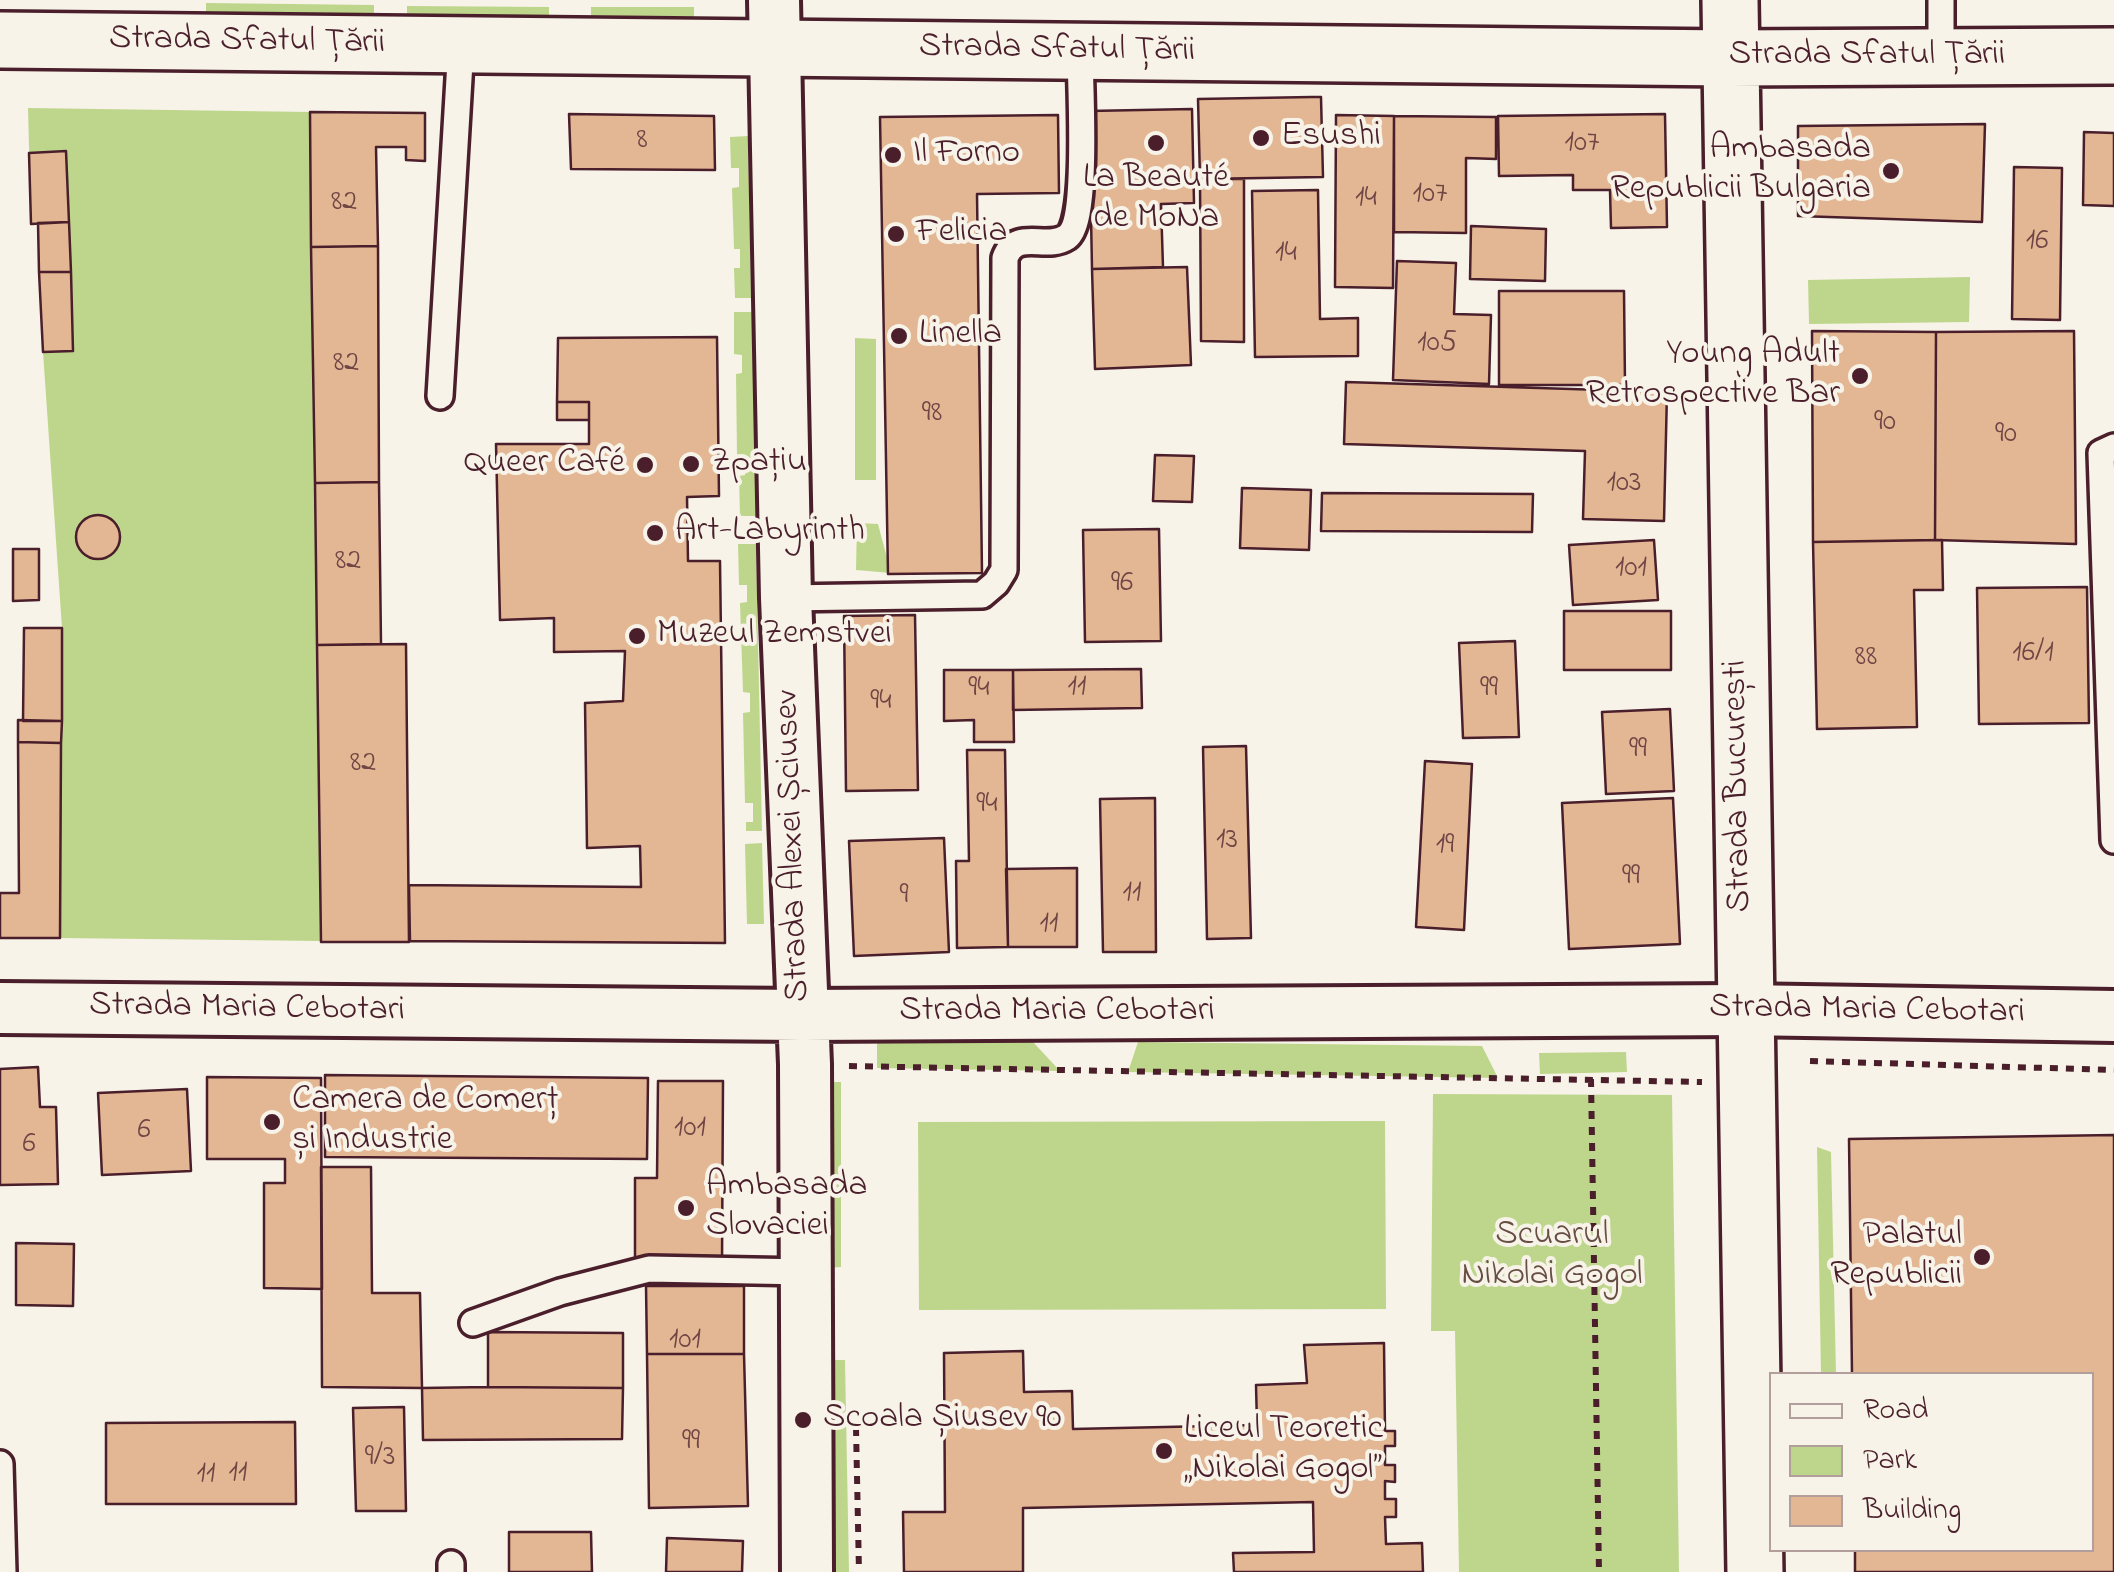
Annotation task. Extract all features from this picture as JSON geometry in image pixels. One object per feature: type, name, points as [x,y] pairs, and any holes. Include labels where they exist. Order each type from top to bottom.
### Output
[{"type":"main road","name":"Strada București","points":[[1730,0],[1754,1572]]},
{"type":"main road","name":"Strada Sfatul Țării","points":[[0,40],[462,45],[774,24],[1080,51],[1730,58],[2114,56]]},
{"type":"street","name":"Strada Alexei Șciusev","points":[[774,24],[786,598],[802,1015],[808,1572]]},
{"type":"street","name":"Strada Maria Cebotari","points":[[0,1008],[802,1015],[1743,1010],[2114,1016]]},
{"type":"lane","points":[[1941,0],[1941,56]]},
{"type":"lane","points":[[440,396],[462,45]]},
{"type":"lane","points":[[786,598],[982,595],[1004,570],[1005,258],[1013,245],[1024,241],[1053,242],[1066,237],[1076,226],[1080,200],[1080,51]]},
{"type":"lane","points":[[2114,447],[2101,454],[2114,840]]},
{"type":"lane","points":[[473,1322],[560,1292],[649,1269],[806,1272]]},
{"type":"lane","points":[[0,1464],[3,1572]]},
{"type":"path","points":[[1804,1061],[2114,1070]]},
{"type":"path","points":[[849,1066],[1688,1081],[1745,1086]]},
{"type":"path","points":[[1591,1079],[1599,1572]]},
{"type":"green space","points":[[206,3],[374,5],[374,18],[206,16]]},
{"type":"green space","points":[[407,6],[549,7],[549,17],[407,16]]},
{"type":"green space","points":[[591,7],[694,7],[694,18],[591,17]]},
{"type":"green space","points":[[28,108],[310,112],[321,941],[60,938],[62,628],[38,224],[31,224]]},
{"type":"green space","points":[[748,136],[751,298],[735,298],[734,268],[740,268],[740,249],[734,249],[732,188],[739,187],[739,168],[731,168],[730,137]]},
{"type":"green space","points":[[1970,277],[1969,322],[1809,324],[1808,280]]},
{"type":"green space","points":[[734,312],[752,312],[756,516],[740,516],[739,476],[745,475],[745,456],[737,455],[736,374],[742,373],[742,355],[734,354]]},
{"type":"green space","points":[[855,338],[876,339],[876,480],[855,480]]},
{"type":"green space","points":[[857,523],[878,524],[891,573],[856,570]]},
{"type":"green space","points":[[738,544],[756,544],[762,831],[746,831],[746,822],[753,822],[753,803],[745,803],[743,713],[750,712],[750,693],[743,692],[740,603],[747,602],[747,585],[739,585]]},
{"type":"green space","points":[[762,843],[764,924],[747,924],[745,844]]},
{"type":"green space","points":[[877,1041],[1033,1042],[1060,1071],[877,1068]]},
{"type":"green space","points":[[1138,1042],[1482,1046],[1498,1078],[1128,1072]]},
{"type":"green space","points":[[1626,1052],[1627,1072],[1540,1074],[1539,1053]]},
{"type":"green space","points":[[825,1082],[841,1082],[841,1267],[826,1268]]},
{"type":"green space","name":"Scuarul Nikolai Gogol","points":[[1433,1094],[1672,1095],[1679,1572],[1459,1572],[1455,1331],[1431,1331]]},
{"type":"green space","points":[[1385,1121],[1386,1309],[919,1310],[918,1122]]},
{"type":"green space","points":[[1817,1147],[1831,1152],[1836,1372],[1821,1372]]},
{"type":"green space","points":[[828,1360],[845,1360],[849,1572],[831,1572]]},
{"type":"building","points":[[1321,97],[1323,177],[1200,179],[1198,99]]},
{"type":"building","points":[[1192,109],[1194,203],[1161,204],[1163,267],[1092,269],[1089,111]]},
{"type":"building","points":[[310,112],[425,113],[425,161],[406,160],[406,147],[376,147],[378,246],[311,247]]},
{"type":"building","points":[[569,114],[714,116],[715,170],[571,169]]},
{"type":"building","points":[[1665,114],[1667,227],[1611,228],[1610,190],[1573,190],[1573,175],[1499,176],[1498,116]]},
{"type":"building","points":[[1058,115],[1059,193],[977,194],[982,573],[888,574],[880,117]]},
{"type":"building","points":[[1336,115],[1394,116],[1393,288],[1335,287]]},
{"type":"building","points":[[1394,116],[1496,117],[1496,159],[1466,158],[1466,233],[1394,232]]},
{"type":"building","name":"Ambasada Republicii Bulgaria","points":[[1985,124],[1982,222],[1798,216],[1798,126]]},
{"type":"building","points":[[2084,132],[2114,133],[2114,206],[2083,205]]},
{"type":"building","points":[[66,151],[69,222],[31,224],[29,153]]},
{"type":"building","points":[[2014,167],[2062,168],[2060,320],[2012,319]]},
{"type":"building","points":[[1200,179],[1244,179],[1244,342],[1201,341]]},
{"type":"building","points":[[1318,190],[1320,319],[1358,318],[1358,356],[1255,357],[1252,191]]},
{"type":"building","points":[[69,222],[71,272],[39,272],[38,223]]},
{"type":"building","points":[[1471,226],[1546,229],[1545,281],[1470,279]]},
{"type":"building","points":[[378,246],[379,482],[315,483],[311,247]]},
{"type":"building","points":[[1397,261],[1456,263],[1454,314],[1491,315],[1489,384],[1393,380]]},
{"type":"building","points":[[1187,267],[1191,365],[1095,369],[1092,269]]},
{"type":"building","points":[[39,272],[71,272],[73,351],[43,352]]},
{"type":"building","points":[[1499,291],[1624,291],[1625,385],[1499,385]]},
{"type":"building","points":[[1812,331],[1936,332],[1935,540],[1813,542]]},
{"type":"building","points":[[2074,331],[2076,544],[1935,540],[1936,332]]},
{"type":"building","name":"Muzeul Zemstvei","points":[[717,337],[719,496],[687,497],[688,561],[720,561],[725,943],[410,941],[409,885],[641,887],[640,846],[587,848],[585,703],[623,701],[625,651],[554,652],[554,618],[500,620],[496,444],[589,444],[589,402],[557,402],[558,338]]},
{"type":"building","points":[[1346,382],[1667,392],[1664,521],[1583,519],[1585,451],[1344,444]]},
{"type":"building","points":[[557,402],[589,402],[589,420],[557,420]]},
{"type":"building","points":[[1155,455],[1194,456],[1192,502],[1153,501]]},
{"type":"building","points":[[379,482],[381,644],[317,645],[315,483]]},
{"type":"building","points":[[1242,488],[1311,490],[1309,550],[1240,548]]},
{"type":"building","points":[[1322,493],[1533,494],[1532,532],[1321,531]]},
{"type":"building","points":[[98,515],[114,521],[120,537],[114,553],[98,559],[82,553],[76,537],[82,521]]},
{"type":"building","points":[[1159,529],[1161,641],[1085,642],[1083,530]]},
{"type":"building","points":[[1654,540],[1658,600],[1573,605],[1569,545]]},
{"type":"building","points":[[1942,540],[1943,590],[1914,590],[1917,727],[1817,729],[1813,542]]},
{"type":"building","points":[[13,549],[39,549],[39,600],[13,601]]},
{"type":"building","points":[[2087,587],[2089,723],[1979,724],[1977,588]]},
{"type":"building","points":[[1564,611],[1671,611],[1671,670],[1564,670]]},
{"type":"building","points":[[915,615],[918,790],[846,791],[844,616]]},
{"type":"building","points":[[24,628],[62,628],[62,721],[23,721]]},
{"type":"building","points":[[1515,641],[1519,737],[1463,738],[1459,643]]},
{"type":"building","points":[[406,644],[409,942],[321,942],[317,645]]},
{"type":"building","points":[[1141,669],[1142,708],[1013,710],[1013,670]]},
{"type":"building","points":[[944,670],[1013,670],[1014,742],[974,742],[974,720],[944,721]]},
{"type":"building","points":[[1670,709],[1674,791],[1606,794],[1602,712]]},
{"type":"building","points":[[18,720],[62,721],[61,743],[18,742]]},
{"type":"building","points":[[18,742],[61,743],[60,938],[0,938],[0,893],[19,893]]},
{"type":"building","points":[[1246,746],[1251,938],[1207,939],[1203,747]]},
{"type":"building","points":[[967,750],[1005,750],[1008,947],[957,948],[956,861],[969,861]]},
{"type":"building","points":[[1425,761],[1472,764],[1464,930],[1416,927]]},
{"type":"building","points":[[1155,798],[1156,952],[1103,952],[1100,799]]},
{"type":"building","points":[[1673,798],[1680,944],[1569,949],[1562,803]]},
{"type":"building","points":[[944,838],[949,952],[854,956],[849,841]]},
{"type":"building","points":[[1077,868],[1077,947],[1008,947],[1006,869]]},
{"type":"building","points":[[38,1067],[40,1107],[56,1107],[58,1184],[0,1185],[0,1069]]},
{"type":"building","points":[[325,1075],[648,1078],[647,1159],[325,1157]]},
{"type":"building","points":[[207,1077],[321,1078],[322,1289],[264,1288],[264,1183],[285,1183],[285,1159],[207,1159]]},
{"type":"building","points":[[658,1081],[723,1081],[722,1263],[635,1262],[635,1178],[657,1178]]},
{"type":"building","points":[[187,1089],[191,1171],[102,1175],[98,1093]]},
{"type":"building","name":"Palatul Republicii","points":[[2114,1135],[2114,1572],[1855,1572],[1855,1552],[2094,1552],[2094,1372],[1852,1372],[1849,1139]]},
{"type":"building","points":[[321,1167],[371,1167],[372,1293],[420,1293],[422,1388],[322,1387]]},
{"type":"building","points":[[16,1243],[74,1244],[73,1306],[16,1305]]},
{"type":"building","points":[[646,1286],[744,1286],[744,1354],[647,1354]]},
{"type":"building","points":[[488,1332],[623,1333],[623,1388],[488,1387]]},
{"type":"building","points":[[1384,1343],[1385,1431],[1395,1431],[1395,1446],[1385,1446],[1385,1465],[1395,1465],[1395,1482],[1385,1481],[1385,1499],[1396,1499],[1396,1517],[1385,1517],[1386,1544],[1422,1543],[1423,1572],[1234,1572],[1233,1553],[1314,1552],[1313,1502],[1023,1508],[1023,1572],[904,1572],[903,1512],[945,1512],[944,1353],[1023,1351],[1024,1392],[1072,1391],[1073,1429],[1257,1425],[1256,1385],[1307,1383],[1304,1345]]},
{"type":"building","points":[[647,1354],[744,1354],[748,1506],[649,1508]]},
{"type":"building","points":[[422,1388],[623,1388],[622,1439],[423,1440]]},
{"type":"building","points":[[404,1407],[406,1511],[356,1511],[353,1408]]},
{"type":"building","points":[[295,1422],[296,1504],[106,1504],[106,1423]]},
{"type":"building","points":[[509,1532],[591,1532],[592,1572],[509,1572]]},
{"type":"building","points":[[667,1538],[743,1541],[742,1572],[666,1572]]},
{"type":"place","name":"Esushi","points":[[1261,138]]},
{"type":"place","name":"La Beauté de MoNa","points":[[1156,143]]},
{"type":"place","name":"Il Forno","points":[[893,155]]},
{"type":"place","name":"Ambasada Republicii Bulgaria","points":[[1891,171]]},
{"type":"place","name":"Felicia","points":[[896,234]]},
{"type":"place","name":"Linella","points":[[899,336]]},
{"type":"place","name":"Young Adult Retrospective Bar","points":[[1860,376]]},
{"type":"place","name":"Zpațiu","points":[[691,464]]},
{"type":"place","name":"Queer Café","points":[[645,465]]},
{"type":"place","name":"Art-Labyrinth","points":[[655,533]]},
{"type":"place","name":"Muzeul Zemstvei","points":[[637,636]]},
{"type":"place","name":"Camera de Comerț și Industrie","points":[[272,1122]]},
{"type":"place","name":"Ambasada Slovaciei","points":[[686,1208]]},
{"type":"place","name":"Palatul Republicii","points":[[1982,1257]]},
{"type":"place","name":"Scoala Șiusev 90","points":[[803,1420]]},
{"type":"place","name":"Liceul Teoretic „Nikolai Gogol”","points":[[1164,1451]]}]
